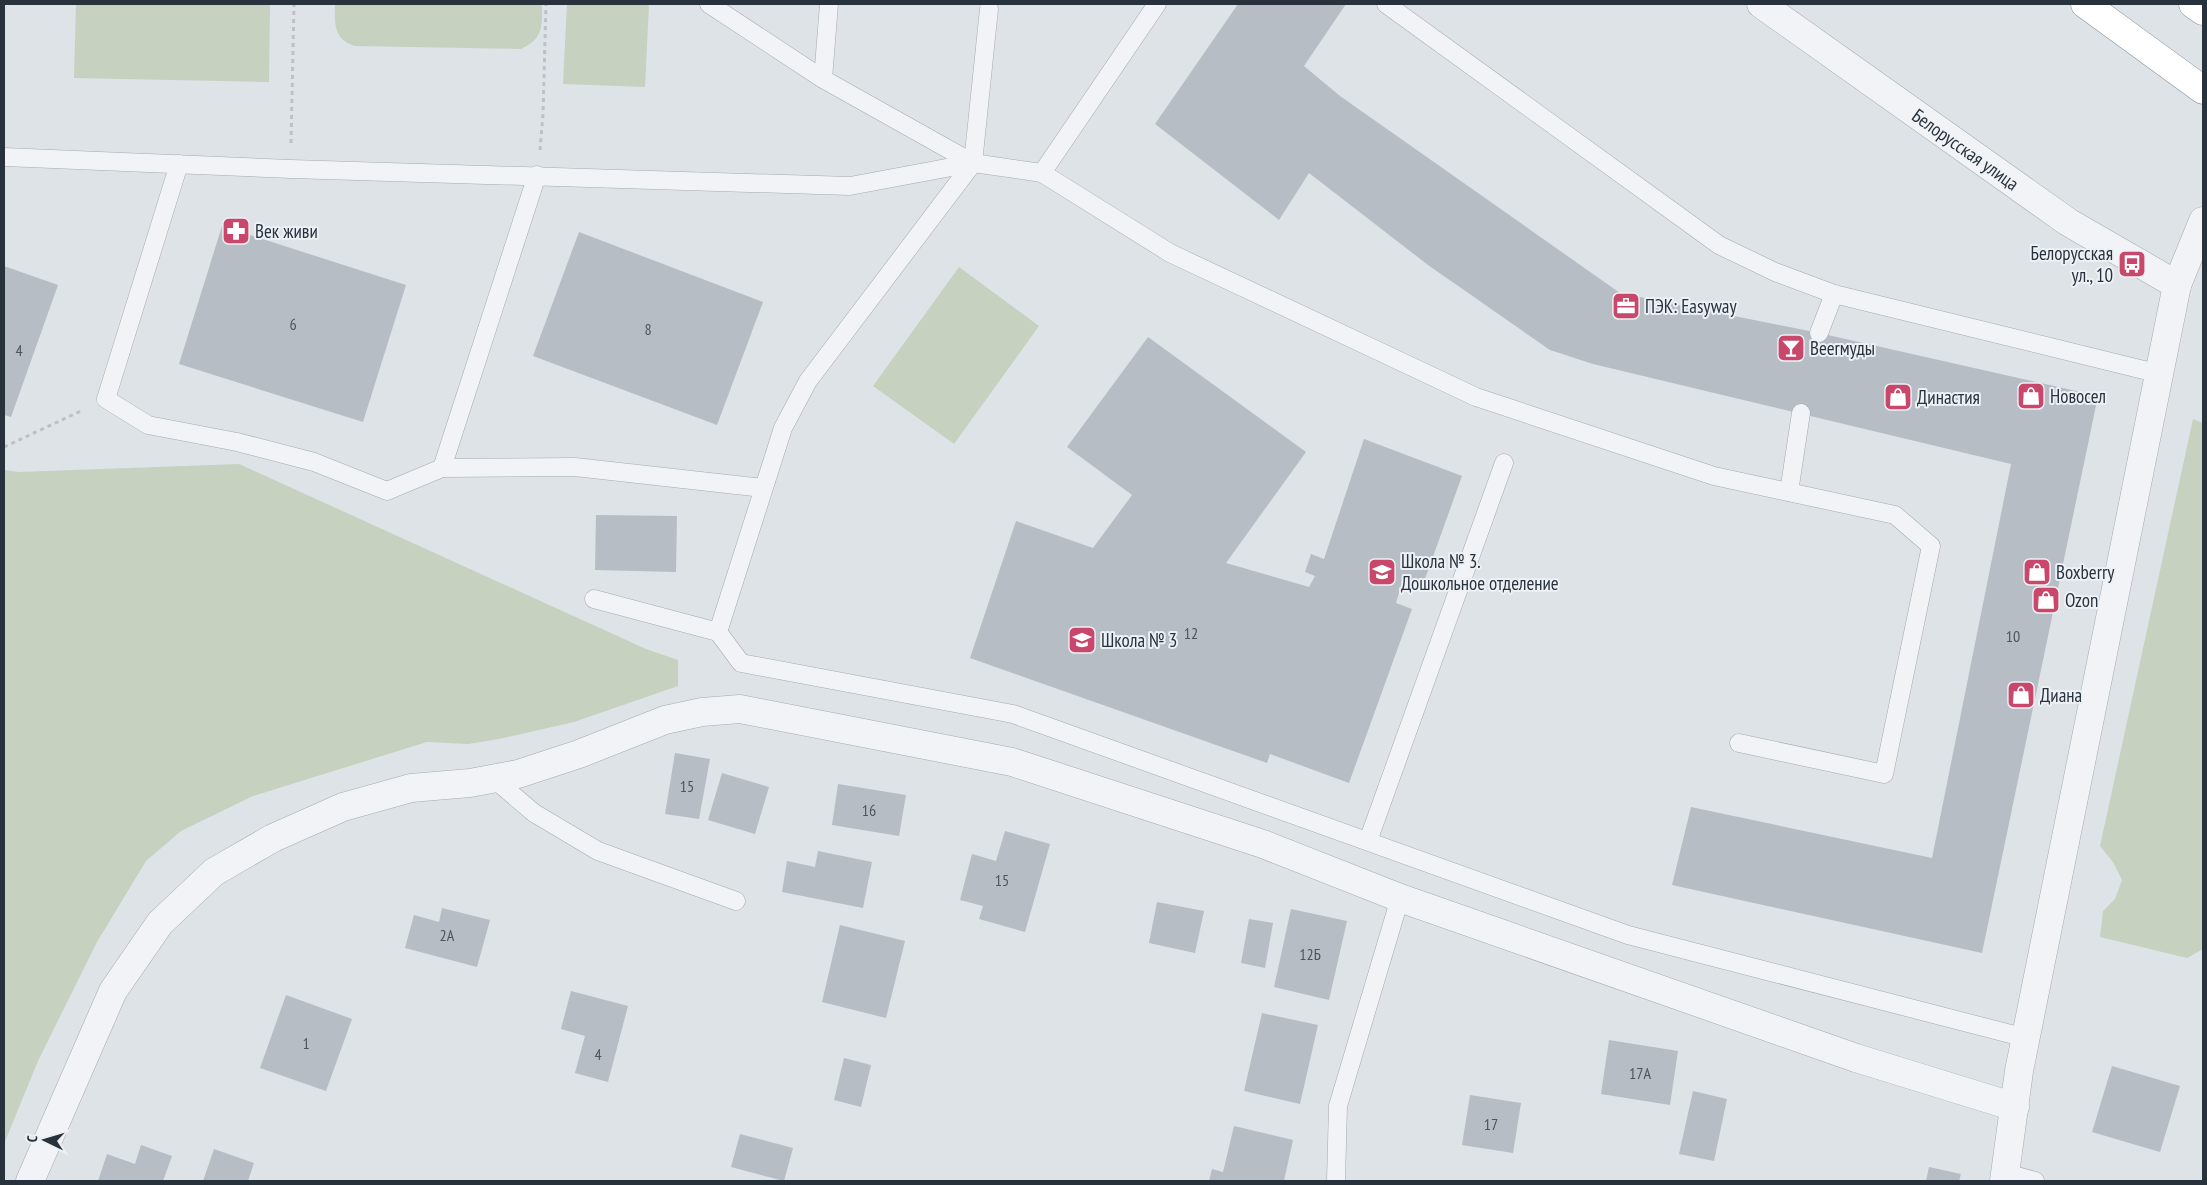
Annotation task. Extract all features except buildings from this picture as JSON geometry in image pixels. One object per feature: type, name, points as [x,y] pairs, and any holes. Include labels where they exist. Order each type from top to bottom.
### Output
[{"type":"highway","points":[[2085,4],[2203,90]]},
{"type":"highway","points":[[2194,4],[2203,11]]},
{"type":"street","name":"Белорусская улица","points":[[1761,4],[2068,222],[2177,285]]},
{"type":"street","points":[[2005,1177],[2019,1071],[2177,285],[2203,221]]},
{"type":"street","points":[[30,1181],[113,992],[160,923],[214,872],[273,838],[343,807],[411,788],[518,774],[579,754],[665,720],[702,712],[740,709],[1012,762],[1263,844],[1400,898],[1856,1058],[2015,1107]]},
{"type":"lane","points":[[709,4],[823,79],[972,163]]},
{"type":"lane","points":[[823,79],[829,4]]},
{"type":"lane","points":[[1042,173],[1157,4]]},
{"type":"lane","points":[[1386,4],[1719,245],[1775,272],[1834,294],[2160,374]]},
{"type":"lane","points":[[718,632],[783,428],[808,381],[972,163],[990,9]]},
{"type":"lane","points":[[4,156],[291,169],[850,186],[972,163],[1042,173],[1170,253],[1476,396],[1714,476],[1895,514],[1931,546],[1884,774],[1739,743]]},
{"type":"lane","points":[[179,164],[106,399],[148,425],[237,442],[314,462],[387,491],[442,468],[575,467],[763,488]]},
{"type":"lane","points":[[442,468],[537,175]]},
{"type":"lane","points":[[1819,333],[1834,294]]},
{"type":"lane","points":[[1789,492],[1801,413]]},
{"type":"lane","points":[[1368,841],[1504,463]]},
{"type":"lane","points":[[594,599],[718,632],[741,663],[1012,714],[1628,935],[2026,1038]]},
{"type":"lane","points":[[493,778],[534,813],[598,851],[736,901]]},
{"type":"lane","points":[[1336,1181],[1338,1106],[1400,898]]},
{"type":"lane","points":[[2005,1177],[2035,1181]]},
{"type":"path","points":[[291,169],[294,4]]},
{"type":"path","points":[[537,175],[543,114],[546,4]]},
{"type":"path","points":[[4,447],[106,399]]},
{"type":"green space","points":[[76,4],[270,4],[269,82],[74,78]]},
{"type":"green space","points":[[335,4],[542,4],[541,25],[538,36],[529,45],[521,49],[355,46],[343,40],[339,35],[335,24]]},
{"type":"green space","points":[[567,4],[649,4],[645,87],[563,84]]},
{"type":"green space","points":[[959,267],[1039,326],[954,444],[873,386]]},
{"type":"green space","points":[[2193,419],[2203,423],[2203,949],[2187,958],[2100,937],[2103,911],[2115,899],[2122,880],[2113,862],[2100,846]]},
{"type":"green space","points":[[239,464],[646,649],[678,660],[678,686],[574,722],[499,739],[468,744],[427,742],[253,796],[181,831],[146,861],[97,942],[38,1061],[4,1144],[4,470],[19,472]]},
{"type":"place","name":"Век живи","points":[[236,231]]},
{"type":"place","name":"Белорусская ул., 10","points":[[2132,264]]},
{"type":"place","name":"ПЭК: Easyway","points":[[1626,306]]},
{"type":"place","name":"Beerмуды","points":[[1791,348]]},
{"type":"place","name":"Новосел","points":[[2031,396]]},
{"type":"place","name":"Династия","points":[[1898,397]]},
{"type":"place","name":"Школа № 3. Дошкольное отделение","points":[[1382,572]]},
{"type":"place","name":"Boxberry","points":[[2037,572]]},
{"type":"place","name":"Ozon","points":[[2046,600]]},
{"type":"place","name":"Школа № 3","points":[[1082,640]]},
{"type":"place","name":"Диана","points":[[2021,695]]}]
